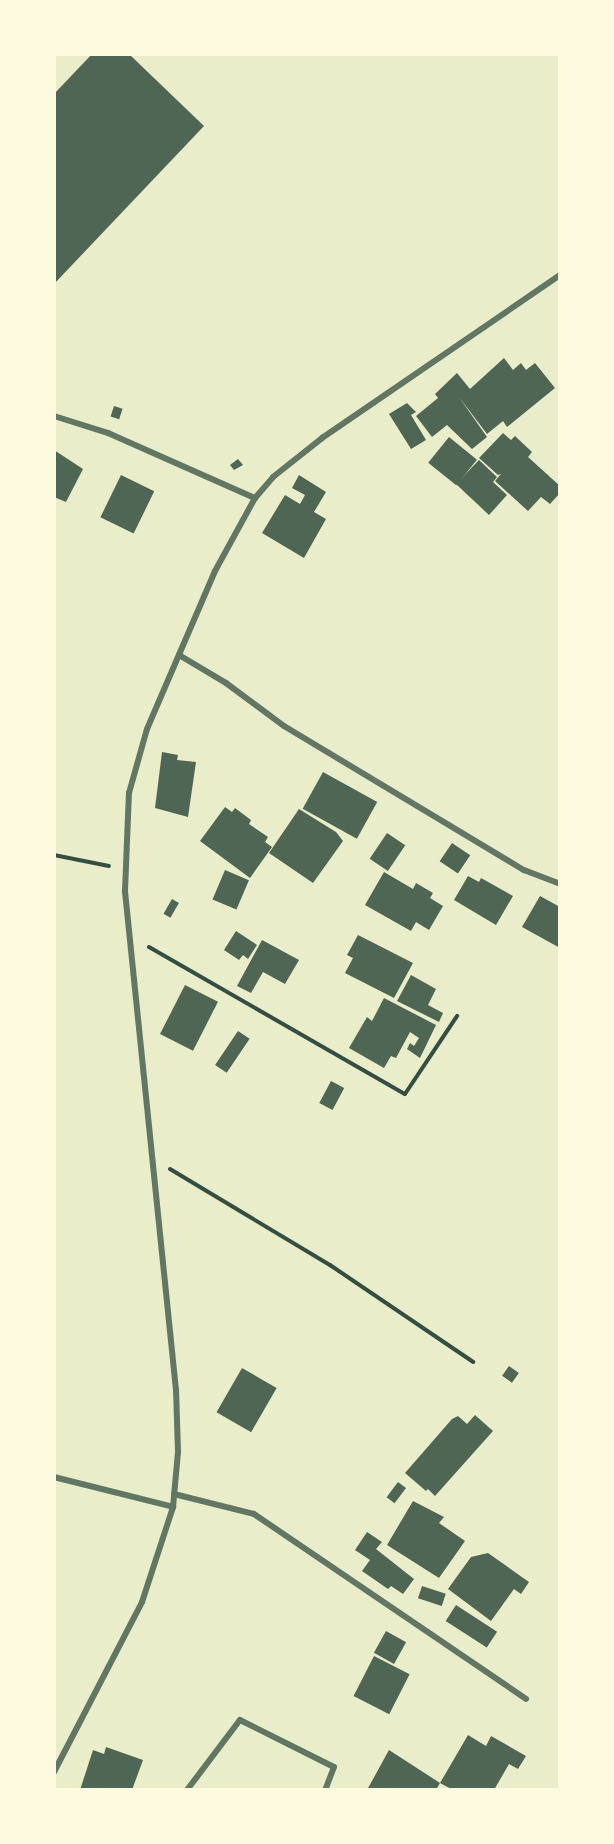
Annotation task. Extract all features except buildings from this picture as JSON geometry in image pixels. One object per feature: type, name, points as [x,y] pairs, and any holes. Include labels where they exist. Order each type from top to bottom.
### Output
[{"type":"street","points":[[54,1772],[142,1602],[173,1507],[178,1452],[176,1390],[131,951],[125,869],[129,793],[147,729],[215,572],[255,498],[273,477],[322,438],[560,275]]},
{"type":"street","points":[[54,416],[108,433],[255,498]]},
{"type":"street","points":[[179,655],[294,732],[524,870],[560,884]]},
{"type":"street","points":[[54,1477],[173,1507]]},
{"type":"street","points":[[174,1494],[254,1514],[526,1699]]},
{"type":"street","points":[[187,1790],[240,1720],[334,1767],[325,1790]]},
{"type":"path","points":[[54,855],[125,869]]},
{"type":"path","points":[[131,951],[150,947],[405,1094],[457,1016]]},
{"type":"path","points":[[153,1166],[171,1169],[330,1265],[473,1362]]}]
